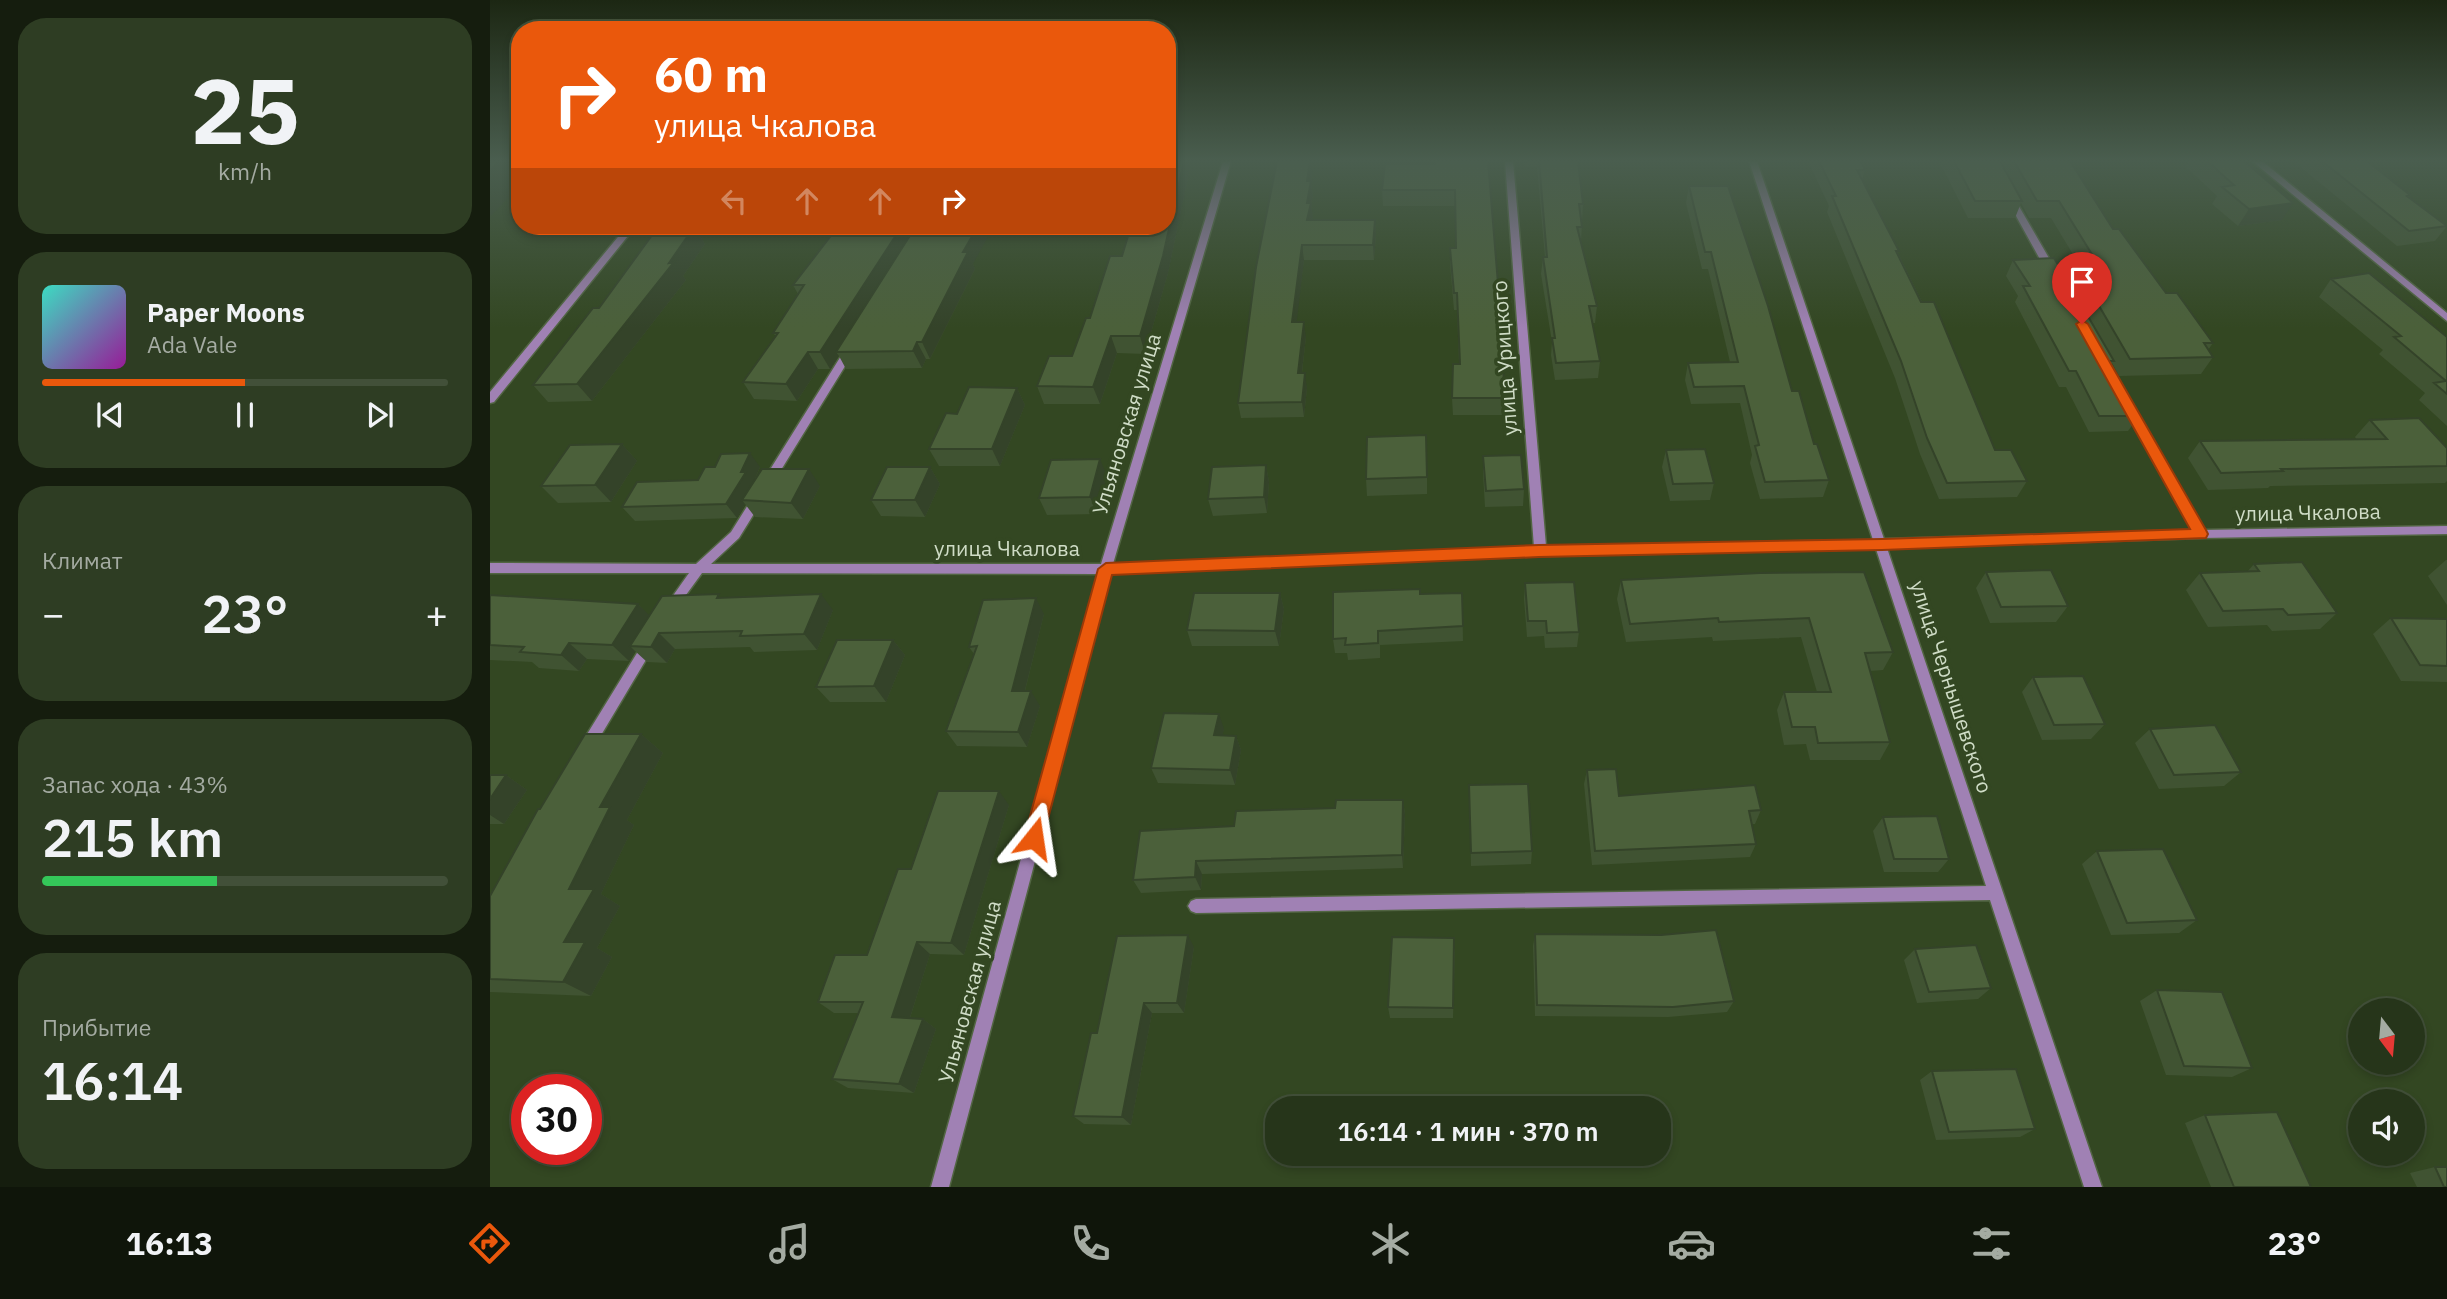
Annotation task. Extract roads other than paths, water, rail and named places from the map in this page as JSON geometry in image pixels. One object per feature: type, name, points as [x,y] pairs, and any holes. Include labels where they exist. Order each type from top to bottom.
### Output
[{"type":"street","name":"Ульяновская улица","points":[[940,1187],[1106,569],[1211,216]]},
{"type":"street","name":"улица Урицкого","points":[[1513,216],[1539,551]]},
{"type":"street","name":"улица Чернышевского","points":[[1772,216],[2093,1187]]},
{"type":"street","points":[[2020,216],[2058,282]]},
{"type":"street","points":[[2323,216],[2447,318]]},
{"type":"street","points":[[490,399],[625,235]]},
{"type":"street","points":[[664,618],[699,568],[735,535],[860,333]]},
{"type":"street","points":[[2119,390],[2201,534]]},
{"type":"street","name":"улица Чкалова","points":[[490,568],[1106,569],[1539,551],[2447,530]]},
{"type":"street","points":[[581,757],[657,630]]},
{"type":"lane","points":[[1196,906],[1995,893]]}]
